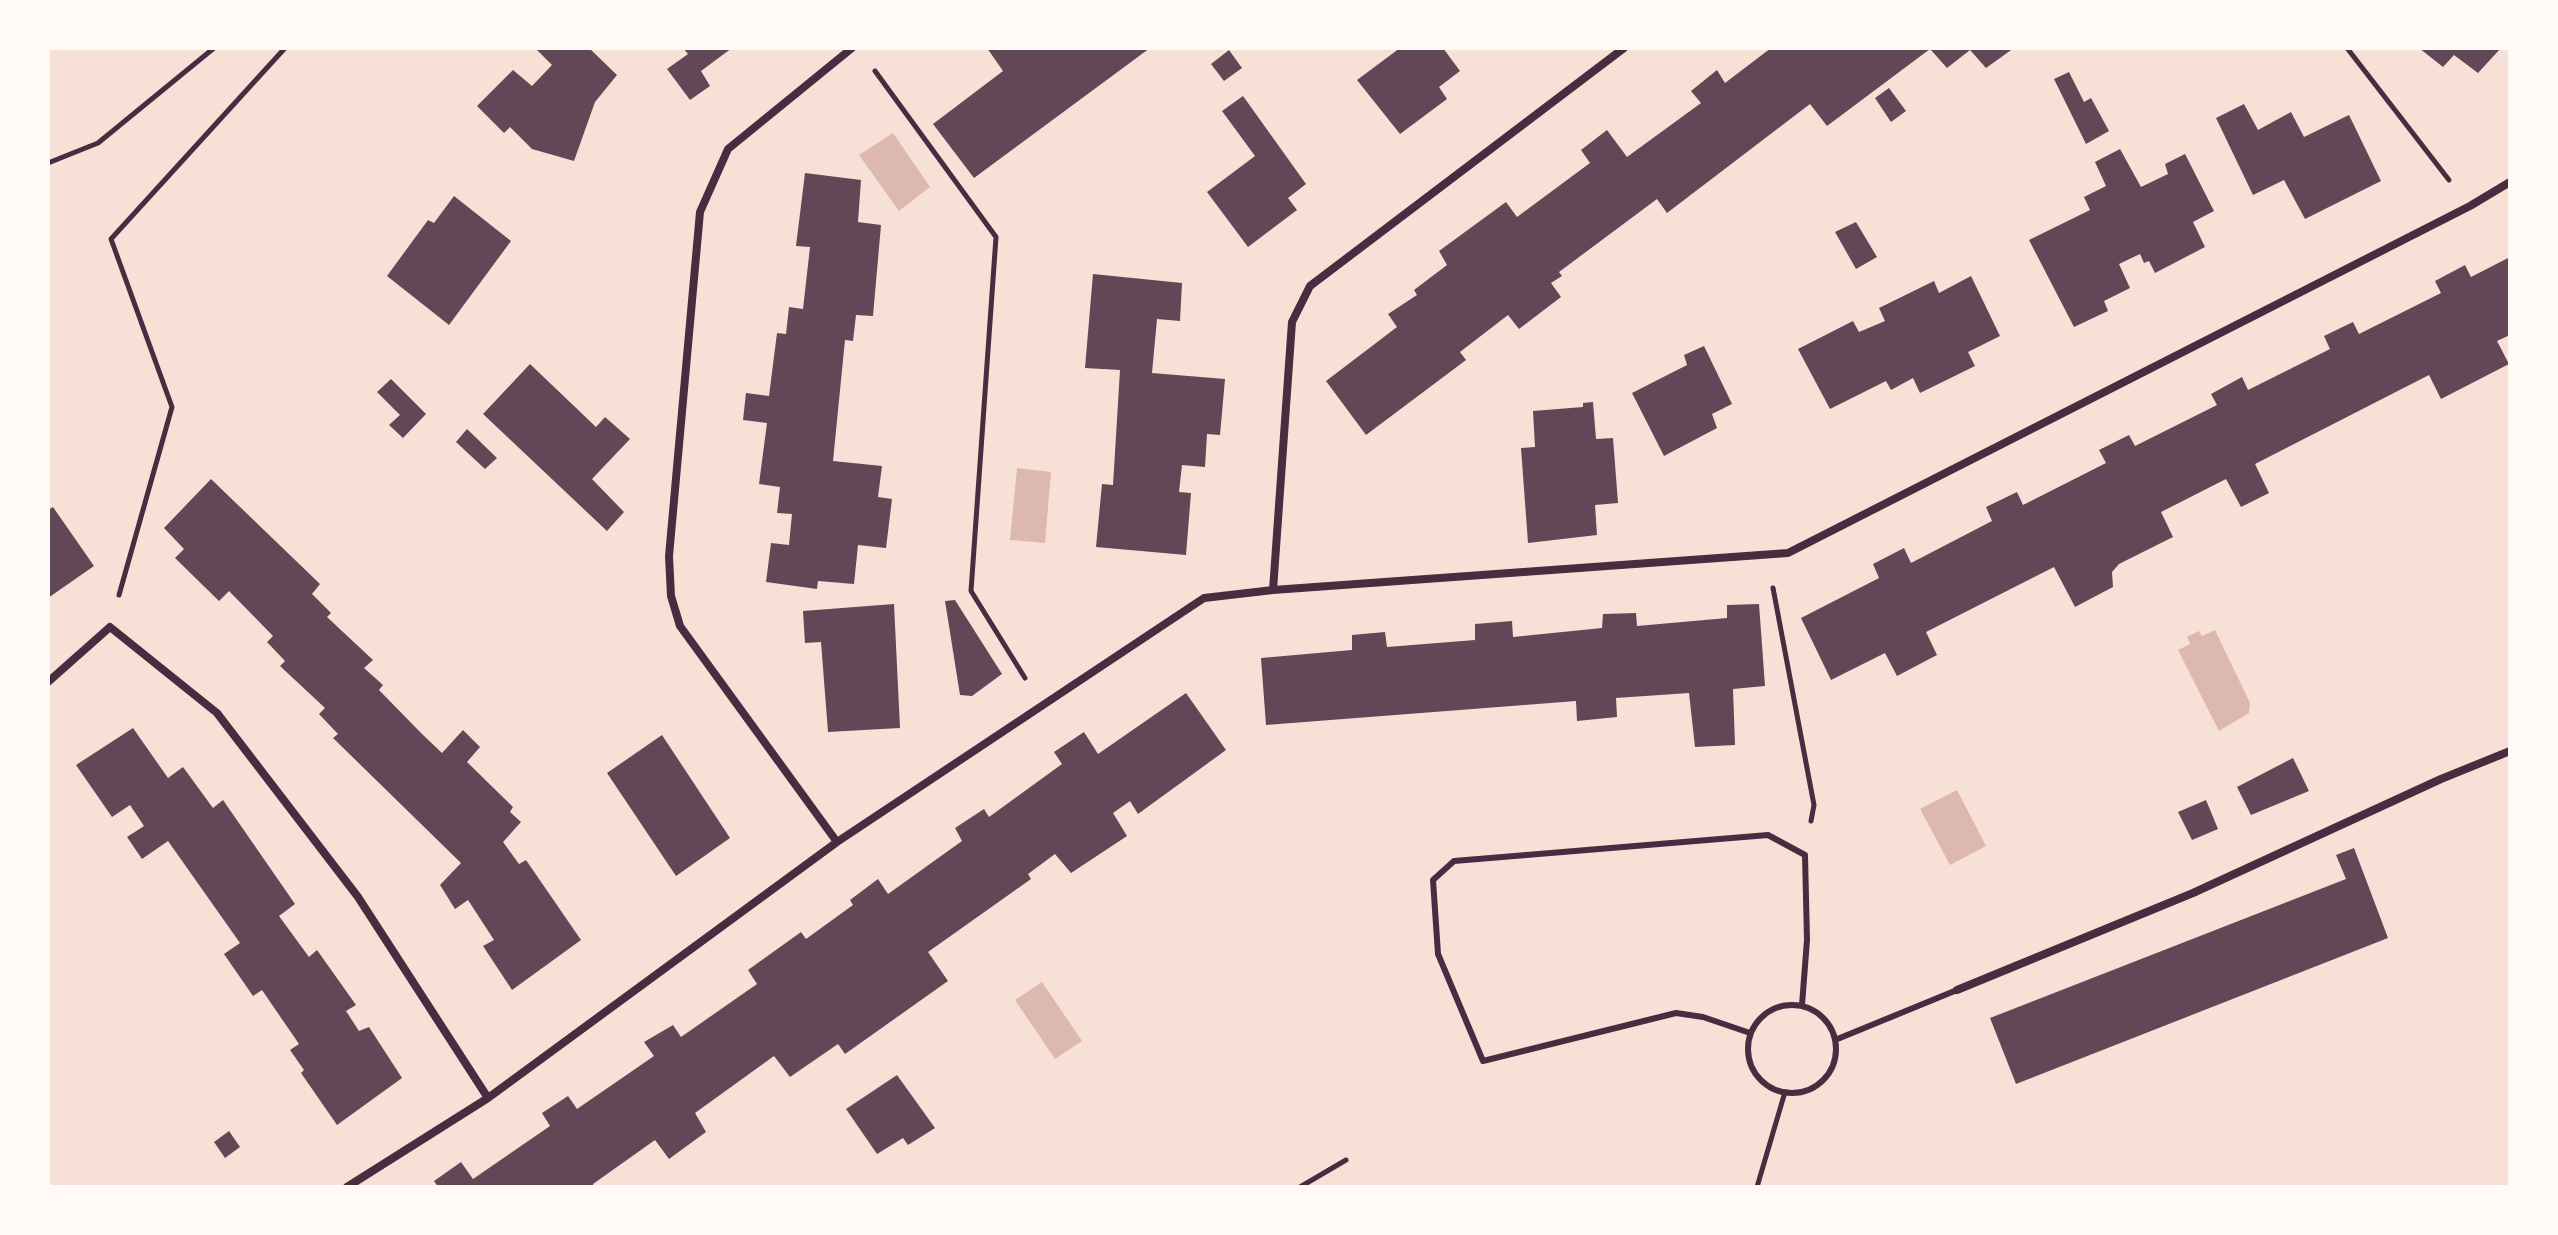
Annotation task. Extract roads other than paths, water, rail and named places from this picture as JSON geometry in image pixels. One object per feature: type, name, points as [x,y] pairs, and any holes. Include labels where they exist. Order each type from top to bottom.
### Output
[{"type":"street","points":[[837,842],[680,626],[671,596],[669,556],[700,212],[728,149],[852,48]]},
{"type":"street","points":[[1273,590],[1292,322],[1310,286],[1624,48]]},
{"type":"street","points":[[347,1187],[488,1098],[837,842],[1041,703],[1204,598],[1273,590],[1788,553],[2470,206],[2510,182]]},
{"type":"street","points":[[48,682],[110,627],[217,713],[358,897],[488,1098]]},
{"type":"street","points":[[1957,990],[2193,893],[2441,779],[2510,751]]},
{"type":"lane","points":[[1750,1033],[1703,1017],[1676,1013],[1483,1061],[1438,954],[1433,880],[1454,861],[1768,835],[1805,855],[1807,940],[1802,1005]]},
{"type":"lane","points":[[1835,1040],[1957,990]]},
{"type":"lane","points":[[1802,1005],[1817,1012],[1835,1040],[1836,1054],[1823,1079],[1812,1088],[1785,1092],[1771,1087],[1750,1064],[1750,1033],[1771,1010],[1802,1005]]}]
